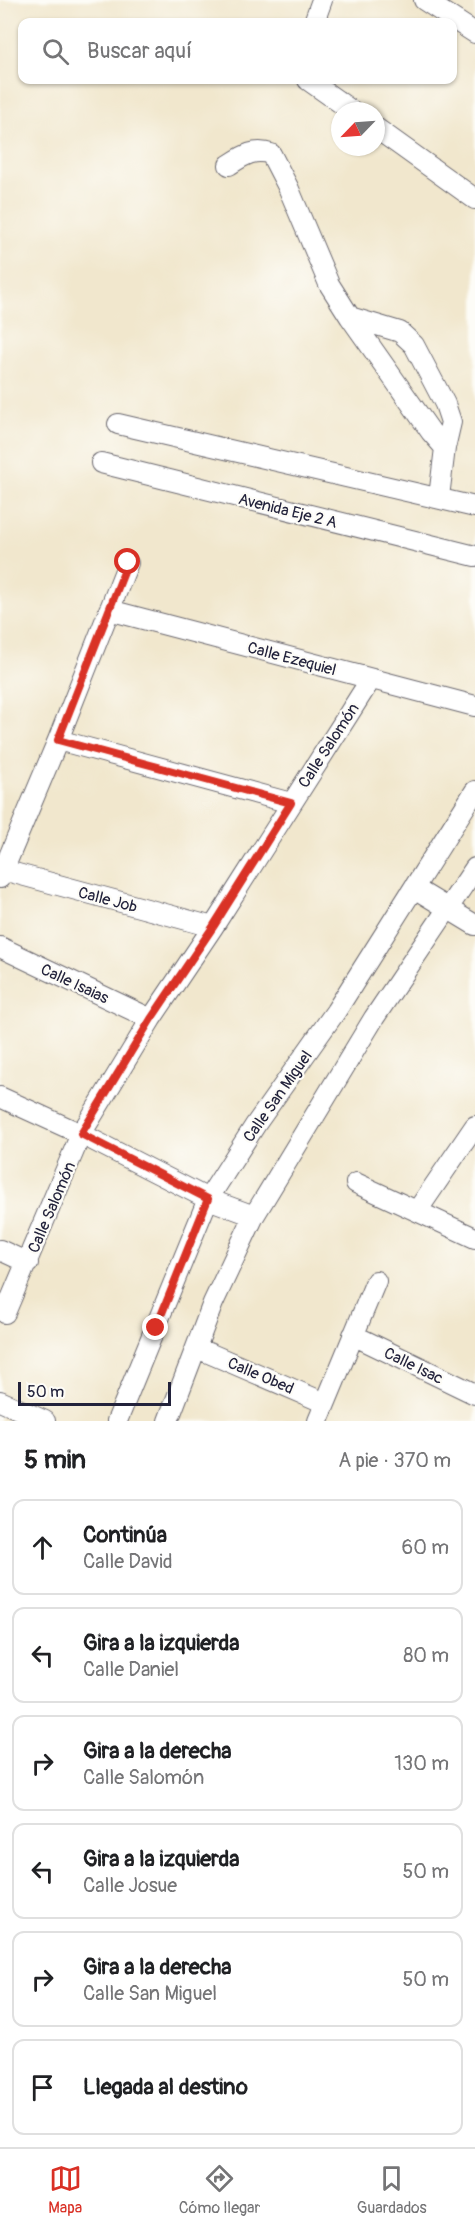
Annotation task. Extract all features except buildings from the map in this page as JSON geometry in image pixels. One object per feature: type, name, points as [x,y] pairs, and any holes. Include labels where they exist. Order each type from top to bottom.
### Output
[{"type":"street","points":[[315,18],[322,0]]},
{"type":"street","points":[[424,0],[452,18]]},
{"type":"street","points":[[457,21],[475,33]]},
{"type":"street","points":[[314,84],[339,102]]},
{"type":"street","points":[[385,134],[475,199]]},
{"type":"street","points":[[229,165],[252,152],[262,151],[271,154],[288,187],[329,284],[431,432],[445,448]]},
{"type":"street","points":[[350,317],[400,332],[414,345],[445,404],[451,422],[445,448],[439,497]]},
{"type":"street","points":[[118,424],[475,507]]},
{"type":"street","name":"Avenida Eje 2 A","points":[[101,463],[475,556]]},
{"type":"street","points":[[2,874],[128,562]]},
{"type":"street","name":"Calle Ezequiel","points":[[109,610],[475,706]]},
{"type":"street","name":"Calle Salomón","points":[[5,1313],[81,1134],[151,1019],[213,927],[371,679]]},
{"type":"street","points":[[58,740],[291,803]]},
{"type":"street","name":"Calle San Miguel","points":[[117,1421],[208,1199],[256,1124],[336,1011],[475,791]]},
{"type":"street","points":[[168,1421],[198,1348],[213,1303],[254,1216],[374,1018],[475,868]]},
{"type":"street","name":"Calle Job","points":[[2,874],[213,927]]},
{"type":"street","points":[[414,888],[475,925]]},
{"type":"street","name":"Calle Isaias","points":[[0,947],[151,1019]]},
{"type":"street","points":[[0,1097],[81,1134],[208,1199],[254,1216]]},
{"type":"street","points":[[417,1211],[475,1126]]},
{"type":"street","points":[[356,1183],[475,1238]]},
{"type":"street","points":[[0,1250],[28,1263]]},
{"type":"street","points":[[322,1412],[376,1281]]},
{"type":"street","name":"Calle Isac","points":[[353,1335],[475,1394]]},
{"type":"street","name":"Calle Obed","points":[[198,1348],[322,1412]]},
{"type":"street","points":[[0,1401],[45,1421]]},
{"type":"route","points":[[128,562],[58,740],[291,803],[213,927],[151,1019],[81,1134],[208,1199],[156,1328]]}]
